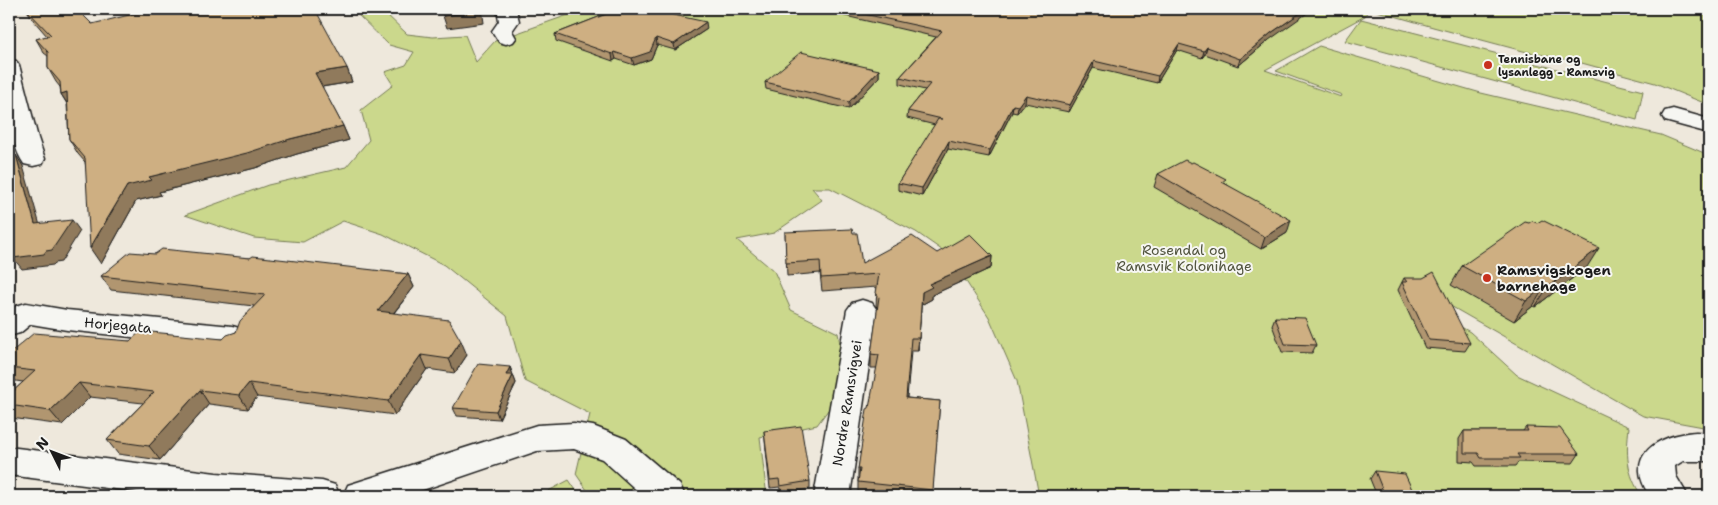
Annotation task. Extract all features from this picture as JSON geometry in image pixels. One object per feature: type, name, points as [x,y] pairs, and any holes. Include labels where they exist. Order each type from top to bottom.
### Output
[{"type":"street","points":[[506,9],[509,21],[502,31],[506,38]]},
{"type":"street","points":[[9,65],[26,138],[33,159]]},
{"type":"street","points":[[1672,116],[1709,126]]},
{"type":"street","name":"Nordre Ramsvigvei","points":[[832,496],[862,310]]},
{"type":"street","name":"Horjegata","points":[[9,326],[26,313],[67,320],[232,337]]},
{"type":"street","points":[[361,496],[537,438],[574,436],[593,440],[614,449],[668,496]]},
{"type":"street","points":[[1670,496],[1657,474],[1660,460],[1665,452],[1673,448],[1686,446],[1709,448]]},
{"type":"street","points":[[9,460],[216,488],[322,496]]},
{"type":"green space","name":"Rosendal og Ramsvik Kolonihage","points":[[354,9],[386,9],[384,12],[407,34],[433,37],[465,35],[476,62],[495,41],[585,9],[1357,9],[1367,12],[1365,16],[1265,70],[1341,97],[1342,95],[1276,71],[1319,46],[1481,93],[1661,135],[1709,155],[1709,428],[1643,416],[1440,300],[1436,313],[1470,332],[1517,375],[1629,427],[1628,463],[1633,480],[1642,496],[1039,496],[1017,381],[989,317],[949,255],[916,232],[830,188],[812,188],[822,200],[774,233],[737,240],[774,271],[791,310],[838,333],[840,344],[831,406],[817,425],[760,437],[766,489],[774,496],[591,496],[576,474],[590,414],[525,381],[507,316],[444,265],[383,234],[343,221],[303,242],[254,238],[185,215],[268,185],[346,167],[369,140],[361,110],[393,85],[385,72],[406,65],[414,52],[389,45]]},
{"type":"green space","points":[[1370,9],[1709,9],[1709,105],[1655,83],[1578,62],[1523,51]]},
{"type":"green space","name":"Tennisbane og lysanlegg - Ramsvig","points":[[1361,19],[1643,91],[1637,120],[1345,41]]},
{"type":"green space","points":[[569,480],[580,496],[539,496]]},
{"type":"building","points":[[26,9],[77,9],[92,24],[154,9],[315,9],[347,68],[315,73],[343,126],[290,139],[247,153],[149,177],[152,180],[127,186],[90,248],[85,158],[69,139],[67,92],[61,94],[60,82],[48,68],[48,52],[36,39],[51,35]]},
{"type":"building","points":[[443,9],[480,9],[480,11],[443,16]]},
{"type":"building","points":[[619,9],[667,9],[660,12],[706,22],[674,44],[656,38],[650,52],[632,58],[614,52],[612,54],[555,34]]},
{"type":"building","points":[[841,9],[1306,9],[1271,33],[1240,59],[1207,47],[1204,51],[1179,44],[1158,76],[1094,61],[1070,105],[1026,95],[1018,106],[1013,105],[990,150],[949,141],[922,188],[898,183],[938,119],[942,119],[908,111],[930,84],[900,77],[942,31]]},
{"type":"building","points":[[801,52],[879,70],[849,102],[765,82]]},
{"type":"building","points":[[16,155],[35,224],[72,220],[52,250],[46,251],[44,254],[13,258],[9,241],[9,156]]},
{"type":"building","points":[[1185,160],[1193,162],[1226,179],[1222,182],[1291,220],[1265,237],[1158,174]]},
{"type":"building","points":[[1542,220],[1599,248],[1547,288],[1545,286],[1526,301],[1462,266],[1525,222],[1529,223],[1532,221],[1537,223]]},
{"type":"building","points":[[852,229],[853,233],[857,233],[862,263],[912,236],[937,253],[970,234],[992,256],[929,284],[932,287],[922,292],[919,338],[911,338],[906,398],[940,401],[933,490],[858,482],[860,469],[858,469],[867,409],[869,408],[879,355],[871,354],[879,297],[876,293],[879,274],[821,278],[820,261],[786,263],[785,232]]},
{"type":"building","points":[[162,249],[250,258],[253,256],[408,274],[378,311],[449,320],[461,341],[449,359],[421,355],[388,401],[249,383],[239,395],[200,390],[149,446],[107,440],[154,392],[79,383],[50,411],[9,405],[9,395],[35,371],[9,368],[9,354],[34,333],[130,341],[141,331],[223,339],[227,335],[236,332],[240,321],[265,295],[101,276],[130,252],[155,254]]},
{"type":"building","points":[[1434,272],[1470,343],[1429,340],[1402,282],[1407,282],[1404,278],[1423,278]]},
{"type":"building","points":[[1275,317],[1305,318],[1316,345],[1285,344]]},
{"type":"building","points":[[478,364],[510,367],[506,375],[513,375],[496,411],[453,408]]},
{"type":"building","points":[[801,426],[810,481],[780,486],[779,479],[770,480],[764,431]]},
{"type":"building","points":[[1526,427],[1560,428],[1579,454],[1517,454],[1520,458],[1481,458],[1478,453],[1464,453],[1464,431],[1528,431]]},
{"type":"building","points":[[1375,471],[1405,474],[1415,496],[1385,496]]},
{"type":"place","name":"Tennisbane og lysanlegg - Ramsvig","points":[[1488,65]]},
{"type":"place","name":"Ramsvigskogen barnehage","points":[[1487,278]]}]
